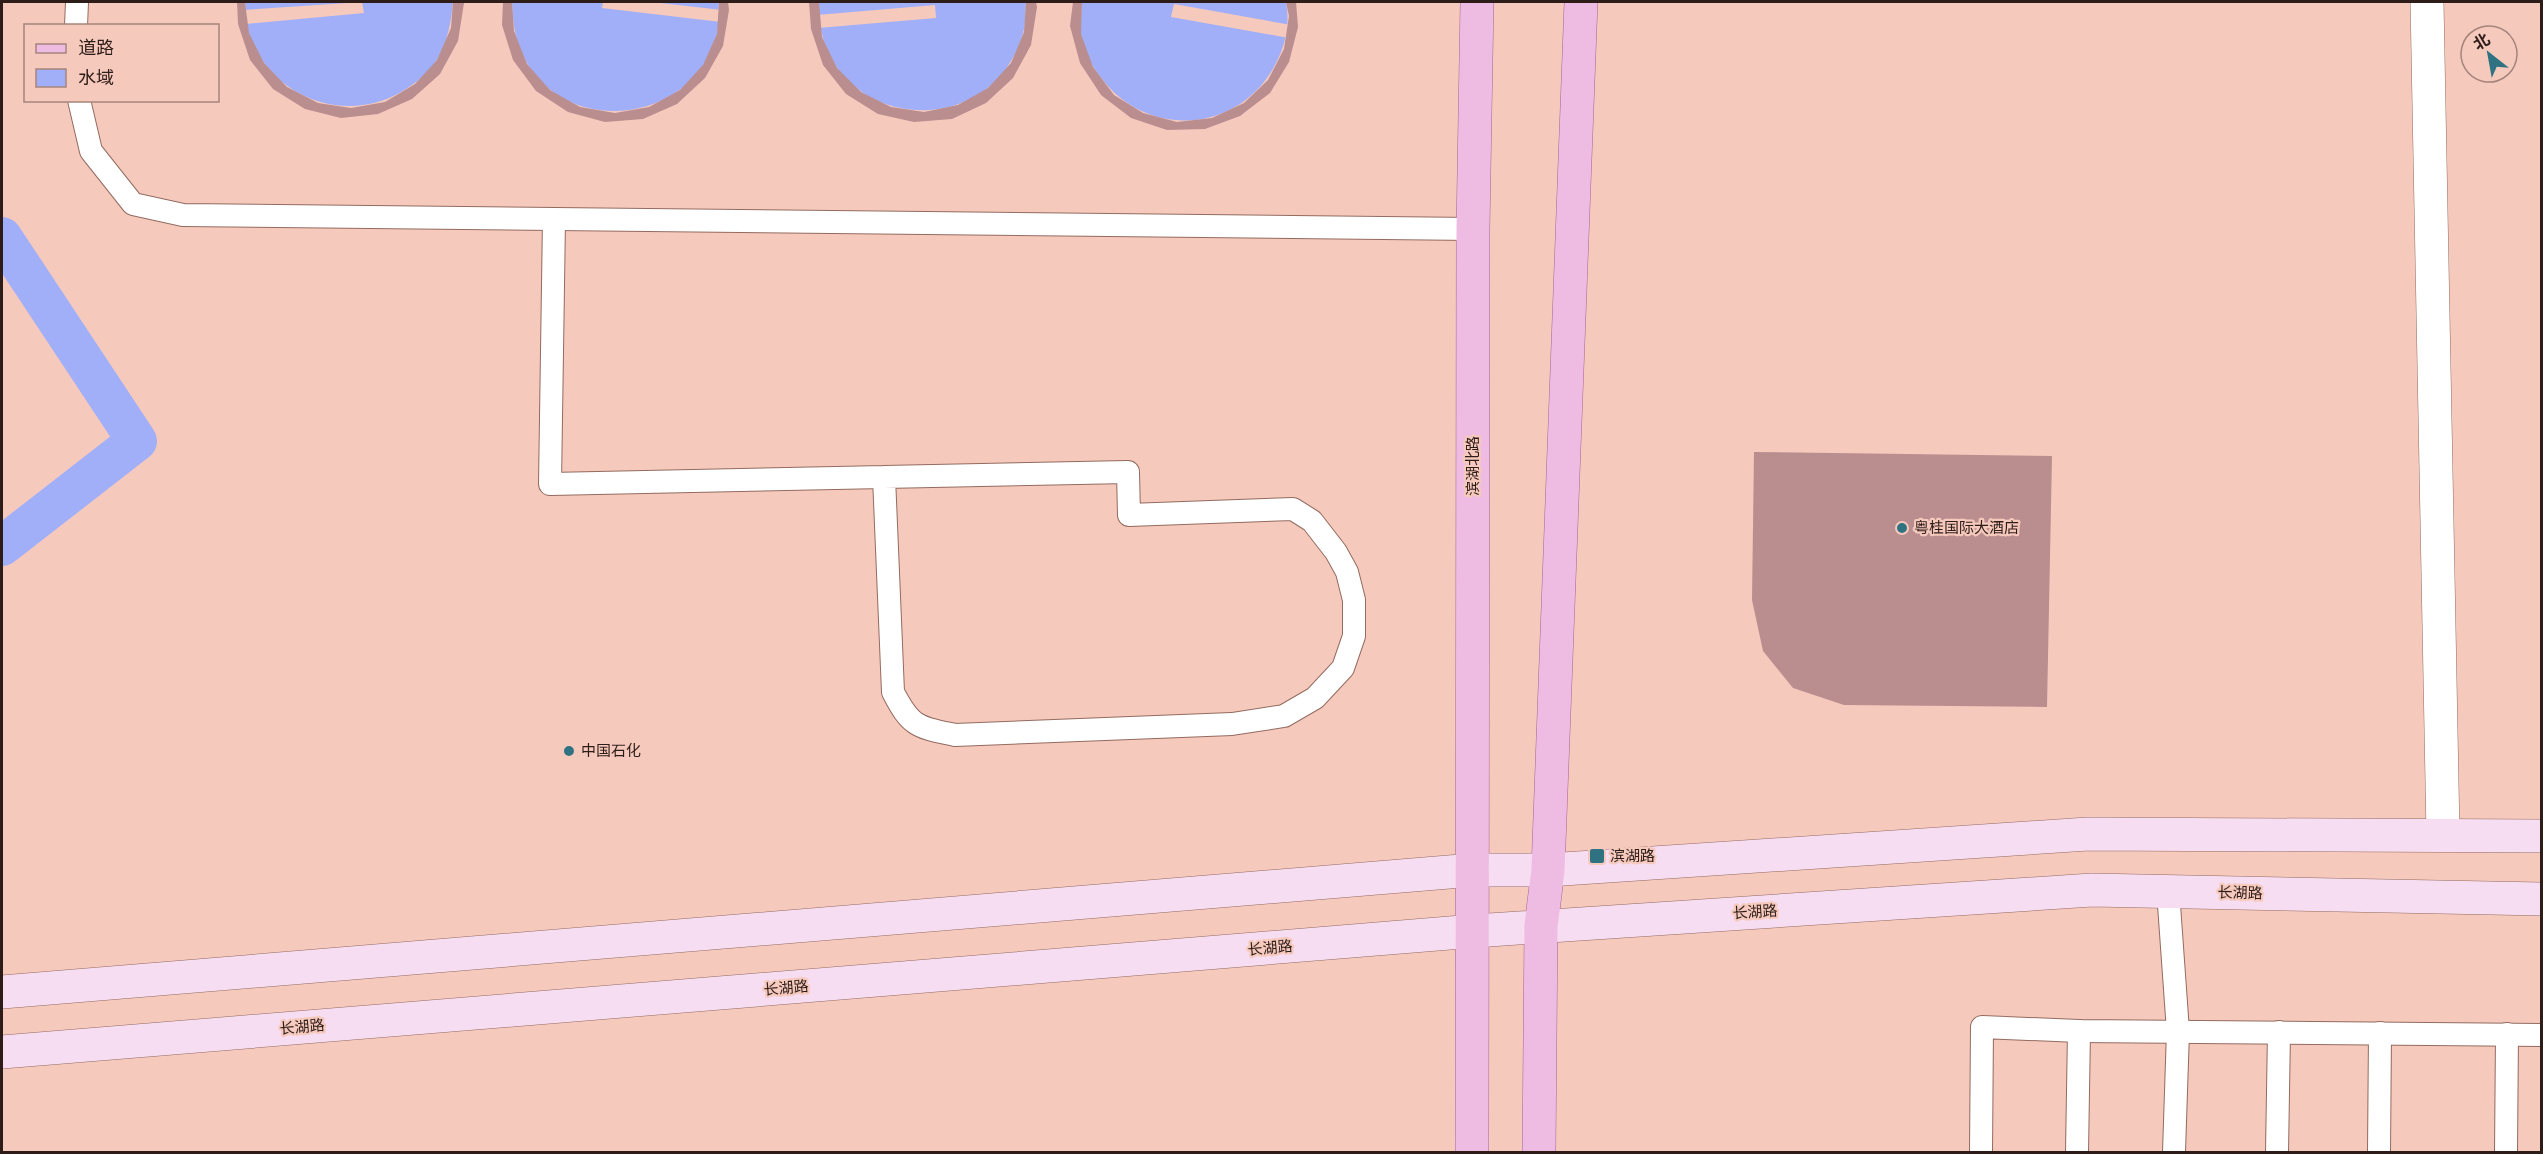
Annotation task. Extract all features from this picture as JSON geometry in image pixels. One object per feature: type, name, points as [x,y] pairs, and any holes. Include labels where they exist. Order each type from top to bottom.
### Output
[{"type":"main road","name":"滨湖北路","points":[[1474,931],[1473,229],[1477,2]]},
{"type":"main road","points":[[1539,1152],[1541,926],[1548,870],[1581,2]]},
{"type":"main road","points":[[2,992],[1473,870],[1548,870],[2088,834],[2541,836]]},
{"type":"main road","name":"长湖路","points":[[2,1052],[1474,931],[2092,890],[2541,899]]},
{"type":"main road","points":[[1472,1152],[1474,931]]},
{"type":"street","points":[[2427,2],[2443,834]]},
{"type":"lane","points":[[76,24],[77,2]]},
{"type":"lane","points":[[79,102],[91,151],[133,204],[183,215],[1473,229]]},
{"type":"lane","points":[[554,219],[550,484],[884,477],[1128,472],[1129,515],[1293,509],[1312,521],[1336,552],[1347,572],[1354,600],[1354,636],[1343,668],[1315,698],[1284,716],[1232,724],[955,735],[926,729],[906,718],[893,692],[884,477]]},
{"type":"lane","points":[[2168,891],[2178,1030],[2174,1152]]},
{"type":"lane","points":[[1981,1152],[1982,1027],[2079,1031],[2178,1030],[2541,1035]]},
{"type":"lane","points":[[2077,1152],[2079,1031]]},
{"type":"lane","points":[[2277,1152],[2279,1032]]},
{"type":"lane","points":[[2379,1152],[2380,1033]]},
{"type":"lane","points":[[2506,1152],[2507,1034]]},
{"type":"water","points":[[245,2],[453,2],[444,44],[435,63],[426,73],[401,92],[379,102],[356,106],[334,105],[312,99],[291,88],[273,74],[259,55],[249,33]]},
{"type":"water","points":[[512,2],[719,2],[718,30],[705,63],[685,86],[660,101],[631,110],[602,110],[573,103],[547,87],[527,63],[517,41]]},
{"type":"water","points":[[819,2],[1026,2],[1023,33],[1004,71],[976,96],[942,108],[906,109],[872,98],[844,76],[825,44]]},
{"type":"water","points":[[1082,2],[1286,2],[1288,18],[1282,48],[1276,63],[1260,86],[1241,104],[1218,115],[1194,120],[1168,119],[1144,112],[1122,99],[1098,74],[1088,58],[1082,40]]},
{"type":"pier","points":[[362,2],[364,13],[245,24],[243,10]]},
{"type":"pier","points":[[603,2],[652,2],[722,10],[721,22],[602,8]]},
{"type":"pier","points":[[1174,4],[1291,25],[1289,38],[1171,17]]},
{"type":"pier","points":[[935,5],[936,18],[818,28],[817,15]]},
{"type":"building","points":[[237,2],[245,2],[249,33],[264,63],[287,87],[318,103],[351,108],[385,102],[415,84],[437,60],[451,28],[453,2],[464,3],[458,41],[440,74],[412,99],[378,114],[341,118],[305,109],[273,89],[250,60],[238,24]]},
{"type":"building","points":[[503,2],[512,2],[514,31],[527,64],[550,90],[580,107],[615,113],[649,107],[680,90],[703,65],[717,34],[719,2],[728,2],[729,10],[723,46],[705,78],[677,104],[643,119],[605,122],[568,112],[536,91],[513,60],[502,25]]},
{"type":"building","points":[[809,2],[819,2],[822,37],[837,68],[861,92],[891,107],[924,112],[958,105],[988,88],[1011,63],[1024,32],[1026,2],[1036,2],[1037,7],[1031,45],[1013,78],[986,103],[952,119],[914,122],[878,114],[846,94],[823,65],[811,29]]},
{"type":"building","points":[[1073,2],[1082,2],[1081,34],[1093,67],[1114,95],[1143,113],[1177,122],[1212,118],[1244,103],[1268,80],[1284,49],[1289,16],[1286,2],[1296,2],[1298,27],[1289,62],[1270,93],[1240,116],[1205,129],[1167,130],[1131,118],[1101,95],[1080,63],[1070,26]]},
{"type":"building","name":"粤桂国际大酒店","points":[[1754,452],[2052,456],[2047,707],[1844,705],[1793,688],[1763,651],[1752,600]]},
{"type":"waterway","points":[[2,237],[137,441],[2,546]]},
{"type":"place","name":"粤桂国际大酒店","points":[[1902,528]]},
{"type":"place","name":"中国石化","points":[[569,751]]},
{"type":"place","name":"滨湖路","points":[[1597,856]]}]
